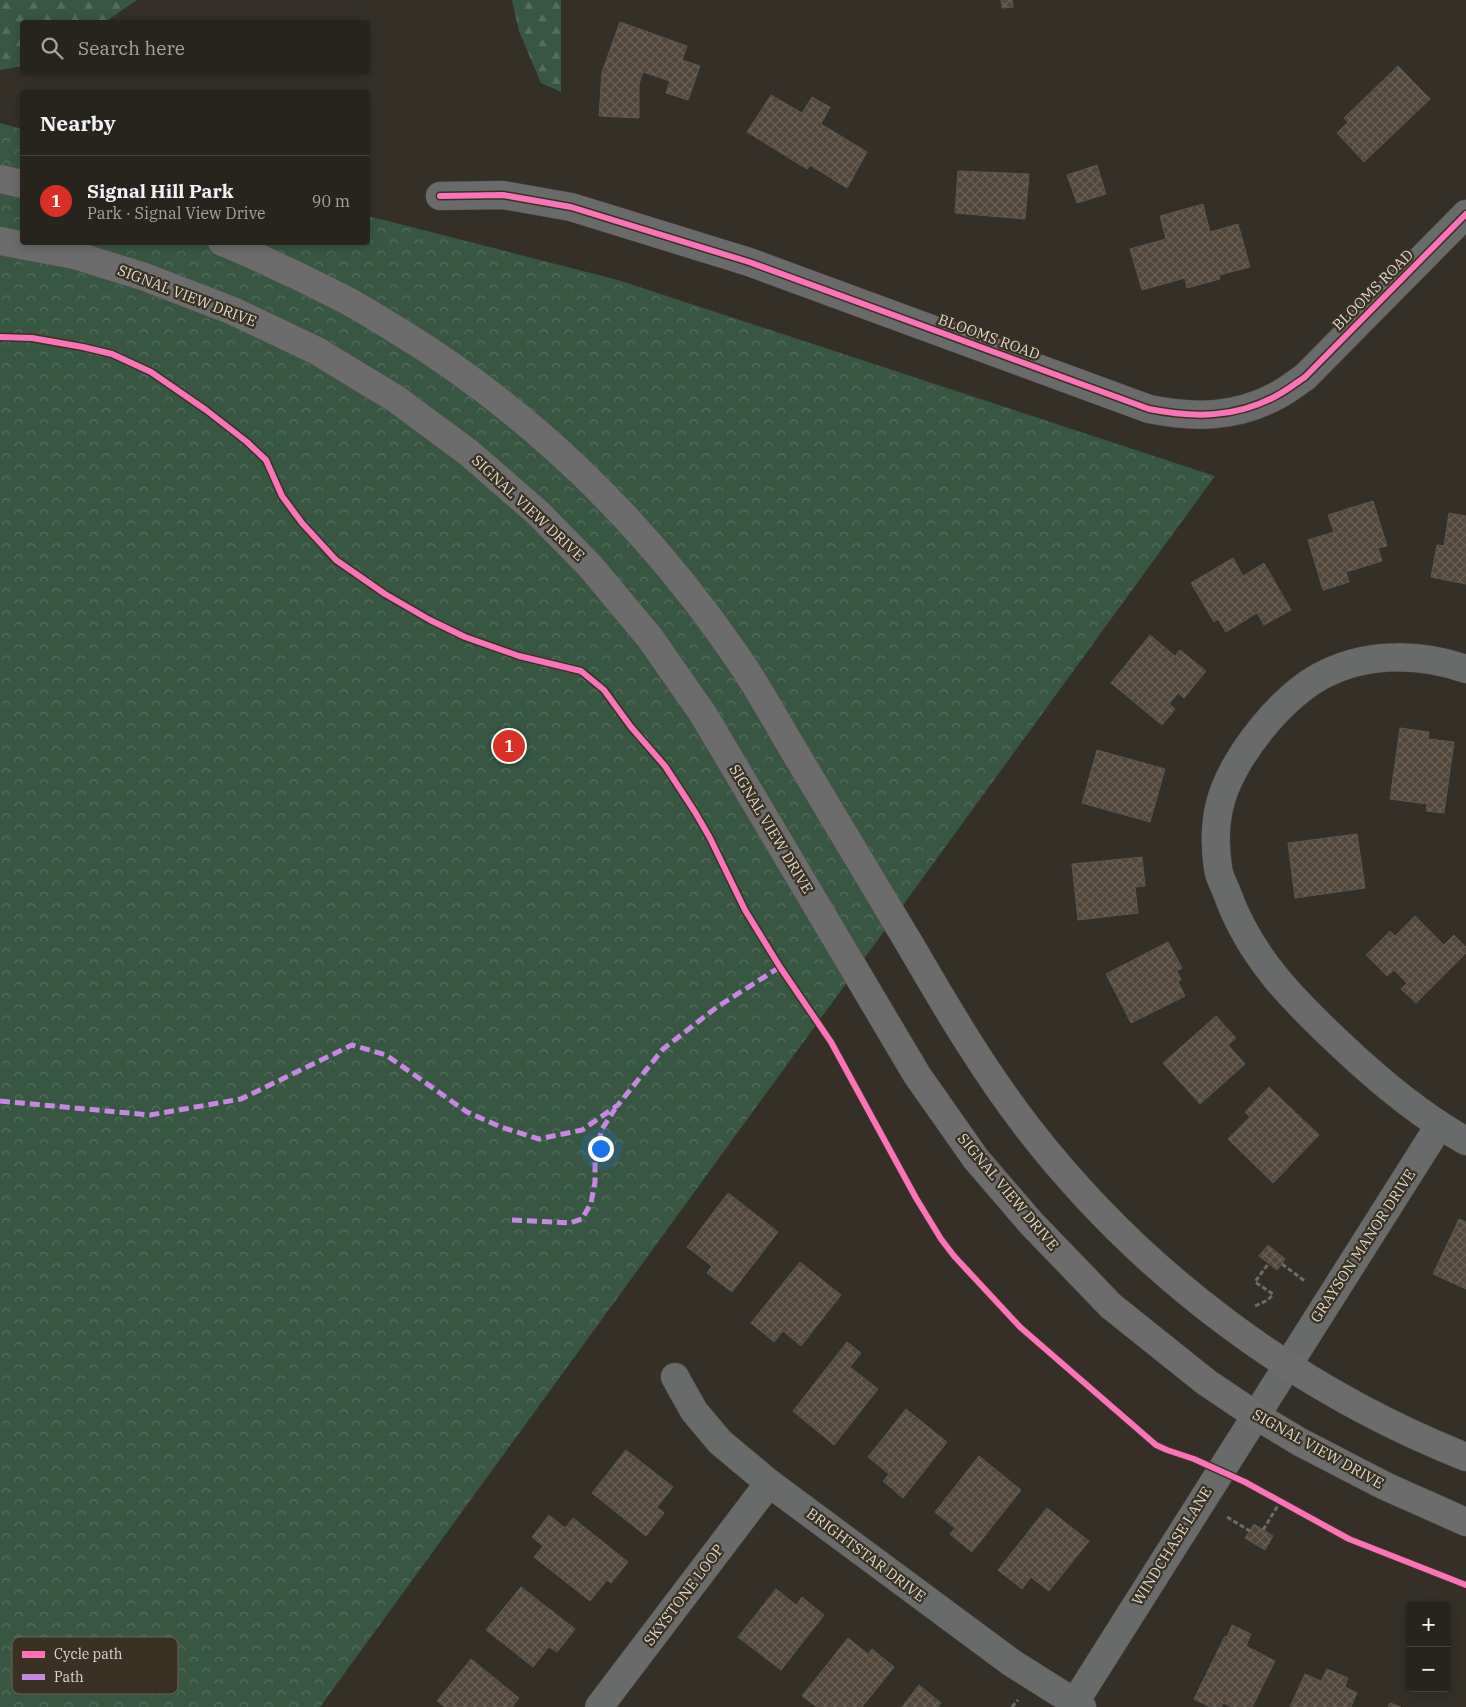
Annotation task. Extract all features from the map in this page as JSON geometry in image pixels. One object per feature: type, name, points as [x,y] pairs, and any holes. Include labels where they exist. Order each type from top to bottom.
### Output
[{"type":"main road","points":[[0,179],[20,184]]},
{"type":"main road","name":"SIGNAL VIEW DRIVE","points":[[0,241],[74,256],[146,277],[233,311],[317,351],[403,404],[469,453],[538,513],[590,566],[644,631],[703,714],[917,1075],[976,1158],[1031,1223],[1111,1306],[1206,1382],[1292,1438],[1385,1486],[1466,1522]]},
{"type":"main road","points":[[229,245],[348,300],[426,348],[501,402],[571,462],[623,514],[684,584],[739,659],[974,1052],[1029,1129],[1090,1202],[1129,1241],[1198,1301],[1286,1365],[1349,1402],[1432,1444],[1466,1457]]},
{"type":"street","name":"BLOOMS ROAD","points":[[440,196],[503,195],[571,207],[750,262],[1149,409],[1176,415],[1211,415],[1245,409],[1277,396],[1305,377],[1466,214]]},
{"type":"street","points":[[1466,669],[1442,661],[1408,657],[1363,660],[1328,672],[1308,685],[1289,699],[1256,734],[1233,773],[1220,804],[1216,834],[1218,869],[1231,906],[1253,948],[1279,983],[1372,1074],[1439,1126],[1466,1141]]},
{"type":"street","name":"GRAYSON MANOR DRIVE","points":[[1286,1365],[1439,1126]]},
{"type":"street","name":"WINDCHASE LANE","points":[[1078,1705],[1286,1365]]},
{"type":"street","name":"BRIGHTSTAR DRIVE","points":[[675,1377],[694,1411],[720,1442],[769,1483],[1012,1663],[1078,1705]]},
{"type":"street","name":"SKYSTONE LOOP","points":[[598,1707],[769,1483]]},
{"type":"path","points":[[1225,1321],[1237,1304],[1253,1307],[1268,1300],[1273,1294],[1255,1282],[1268,1264]]},
{"type":"path","points":[[1263,1530],[1282,1503],[1272,1498]]},
{"type":"green space","points":[[0,0],[137,0],[108,20],[20,20],[20,66],[0,70]]},
{"type":"green space","points":[[512,0],[561,0],[561,92],[541,83],[519,31]]},
{"type":"green space","points":[[0,123],[20,128],[20,245],[370,245],[370,217],[618,280],[1215,476],[320,1707],[0,1707]]},
{"type":"building","points":[[1001,0],[1012,0],[1013,7],[1002,8]]},
{"type":"building","points":[[620,22],[687,46],[682,60],[700,66],[688,100],[666,93],[670,81],[643,72],[639,84],[639,118],[599,116],[602,72]]},
{"type":"building","points":[[1398,66],[1430,99],[1364,162],[1337,133],[1348,122],[1344,118]]},
{"type":"building","points":[[771,95],[802,113],[812,97],[830,107],[821,124],[867,152],[847,188],[810,165],[807,169],[747,132]]},
{"type":"building","points":[[1097,165],[1106,194],[1077,203],[1067,175]]},
{"type":"building","points":[[958,171],[1029,174],[1025,219],[955,213]]},
{"type":"building","points":[[1203,204],[1210,232],[1238,224],[1250,267],[1219,275],[1220,279],[1187,288],[1185,278],[1142,290],[1130,249],[1166,239],[1160,216]]},
{"type":"building","points":[[1373,501],[1387,546],[1378,548],[1382,561],[1346,572],[1349,582],[1323,590],[1308,540],[1334,532],[1328,515]]},
{"type":"building","points":[[1449,513],[1466,516],[1466,584],[1431,577],[1437,545],[1444,546]]},
{"type":"building","points":[[1233,558],[1243,576],[1264,563],[1291,610],[1264,625],[1257,613],[1226,632],[1218,619],[1214,622],[1191,583]]},
{"type":"building","points":[[1150,635],[1175,656],[1180,650],[1206,671],[1184,698],[1178,693],[1169,704],[1175,709],[1162,725],[1111,683]]},
{"type":"building","points":[[1400,728],[1429,732],[1428,739],[1454,742],[1444,813],[1426,811],[1427,804],[1390,799]]},
{"type":"building","points":[[1097,750],[1165,769],[1150,822],[1082,803]]},
{"type":"building","points":[[1357,834],[1365,888],[1295,898],[1288,843]]},
{"type":"building","points":[[1142,857],[1145,886],[1135,887],[1138,913],[1078,920],[1072,864]]},
{"type":"building","points":[[1415,916],[1444,945],[1454,935],[1466,947],[1466,953],[1416,1003],[1401,989],[1407,983],[1394,970],[1387,976],[1366,955],[1390,931],[1395,936]]},
{"type":"building","points":[[1168,942],[1182,968],[1177,971],[1181,980],[1178,982],[1185,996],[1131,1023],[1106,974]]},
{"type":"building","points":[[1216,1016],[1236,1038],[1228,1045],[1245,1064],[1200,1104],[1163,1063]]},
{"type":"building","points":[[1269,1087],[1319,1135],[1273,1183],[1228,1139],[1250,1117],[1245,1112]]},
{"type":"building","points":[[728,1193],[778,1232],[732,1292],[707,1273],[712,1266],[687,1247]]},
{"type":"building","points":[[1459,1219],[1466,1222],[1466,1289],[1433,1274]]},
{"type":"building","points":[[1268,1245],[1285,1259],[1277,1270],[1259,1256]]},
{"type":"building","points":[[800,1262],[841,1295],[801,1346],[783,1331],[774,1342],[751,1323]]},
{"type":"building","points":[[847,1342],[861,1353],[850,1367],[878,1389],[834,1445],[793,1411]]},
{"type":"building","points":[[906,1409],[947,1442],[903,1498],[883,1481],[889,1474],[868,1457]]},
{"type":"building","points":[[626,1450],[673,1487],[657,1507],[664,1513],[646,1536],[592,1493]]},
{"type":"building","points":[[979,1456],[1021,1490],[972,1552],[950,1534],[955,1528],[935,1512]]},
{"type":"building","points":[[1047,1508],[1089,1541],[1049,1591],[1031,1577],[1022,1589],[998,1570]]},
{"type":"building","points":[[549,1515],[565,1528],[573,1518],[628,1562],[611,1583],[607,1580],[590,1601],[534,1557],[543,1546],[532,1537]]},
{"type":"building","points":[[1254,1524],[1273,1536],[1265,1550],[1245,1538]]},
{"type":"building","points":[[521,1587],[575,1629],[557,1652],[549,1647],[533,1667],[486,1630]]},
{"type":"building","points":[[776,1589],[796,1605],[802,1597],[824,1615],[781,1670],[738,1637]]},
{"type":"building","points":[[1232,1625],[1251,1634],[1246,1646],[1275,1661],[1252,1707],[1232,1707],[1223,1703],[1221,1707],[1210,1707],[1194,1699]]},
{"type":"building","points":[[848,1638],[868,1654],[872,1649],[894,1667],[862,1707],[817,1707],[802,1696]]},
{"type":"building","points":[[471,1659],[519,1698],[512,1707],[445,1707],[437,1701]]},
{"type":"building","points":[[1327,1669],[1348,1678],[1345,1687],[1357,1693],[1351,1707],[1290,1707],[1305,1674],[1321,1681]]},
{"type":"building","points":[[919,1685],[941,1703],[938,1707],[902,1707]]},
{"type":"building","points":[[1390,1703],[1401,1707],[1388,1707]]},
{"type":"marked path","points":[[0,1101],[150,1115],[241,1099],[352,1045],[386,1055],[467,1112],[501,1127],[539,1139],[582,1130],[618,1105],[663,1049],[717,1007],[780,967]]},
{"type":"marked path","points":[[512,1220],[570,1223],[582,1219],[591,1203],[595,1182],[595,1157],[602,1129],[615,1109]]},
{"type":"cycle path","points":[[440,196],[503,195],[571,207],[749,262],[1149,409],[1198,415],[1245,409],[1280,394],[1305,377],[1466,214]]},
{"type":"cycle path","points":[[0,337],[32,338],[83,347],[112,354],[151,372],[206,410],[247,442],[266,460],[282,496],[302,523],[336,560],[385,594],[430,620],[465,637],[519,656],[581,671],[604,690],[631,727],[665,766],[695,812],[710,838],[745,910],[780,967],[831,1042],[916,1198],[941,1239],[954,1256],[1020,1327],[1156,1445],[1194,1459],[1245,1482],[1349,1539],[1466,1585]]},
{"type":"place","name":"Signal Hill Park","points":[[509,746]]}]
